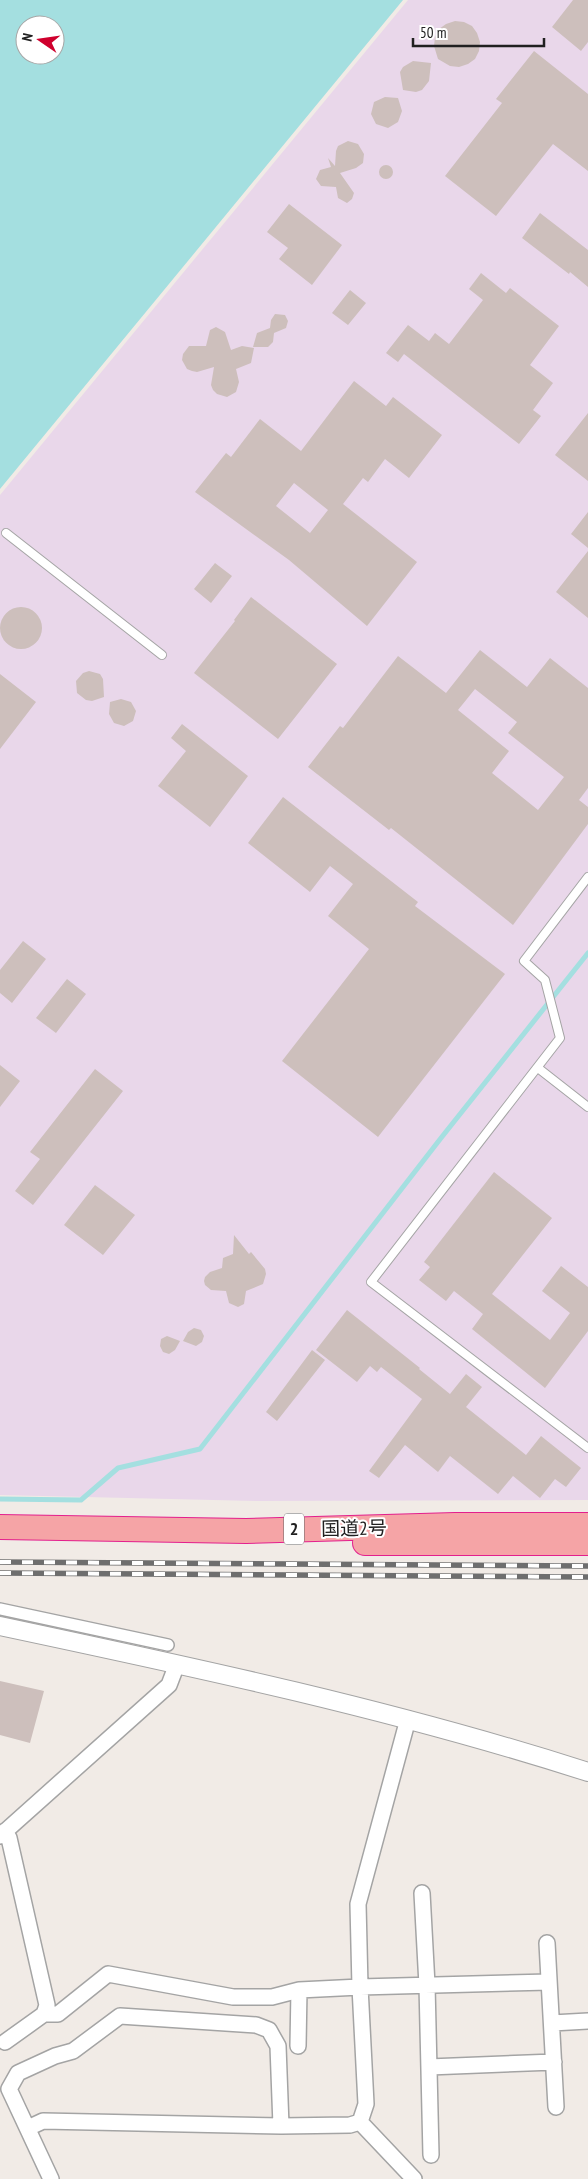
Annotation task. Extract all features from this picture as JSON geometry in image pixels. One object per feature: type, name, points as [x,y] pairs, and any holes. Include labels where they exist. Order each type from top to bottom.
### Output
[{"type":"highway","name":"国道2号","points":[[0,1527],[246,1530],[455,1525],[588,1525]]},
{"type":"highway","name":"国道2号","points":[[0,1541],[588,1543]]},
{"type":"street","points":[[0,1609],[168,1645]]},
{"type":"street","points":[[0,1626],[177,1664],[408,1719],[519,1750],[588,1772]]},
{"type":"street","points":[[44,2014],[47,2005],[9,1838],[2,1833],[169,1685],[177,1664]]},
{"type":"street","points":[[360,2122],[366,2104],[358,1904],[408,1719]]},
{"type":"street","points":[[422,1893],[427,1984],[431,2155]]},
{"type":"street","points":[[547,1943],[556,2107]]},
{"type":"street","points":[[5,2042],[44,2014],[58,2014],[108,1974],[233,1997],[272,1997],[299,1990],[427,1984],[549,1982]]},
{"type":"street","points":[[298,2046],[299,1990]]},
{"type":"street","points":[[51,2179],[9,2089],[18,2073],[55,2056],[73,2051],[120,2016],[256,2025],[269,2030],[278,2046],[281,2126]]},
{"type":"street","points":[[552,2023],[588,2021]]},
{"type":"street","points":[[429,2067],[554,2062]]},
{"type":"street","points":[[28,2128],[44,2121],[281,2126],[350,2125],[360,2122]]},
{"type":"street","points":[[360,2122],[414,2179]]},
{"type":"lane","points":[[6,533],[162,655]]},
{"type":"lane","points":[[588,877],[524,961],[545,980],[560,1038],[371,1282],[588,1448]]},
{"type":"lane","points":[[538,1068],[588,1107]]},
{"type":"shaded area","points":[[408,0],[588,0],[588,1500],[257,1501],[0,1495],[0,495]]},
{"type":"water","points":[[0,0],[403,0],[0,489]]},
{"type":"building","points":[[573,0],[588,0],[588,42],[581,51],[552,27]]},
{"type":"building","points":[[455,21],[464,22],[472,26],[480,42],[479,51],[475,59],[459,67],[450,66],[438,59],[434,46],[435,37],[439,29]]},
{"type":"building","points":[[534,51],[588,94],[588,171],[553,144],[496,216],[445,176],[502,103],[496,99]]},
{"type":"building","points":[[413,61],[431,63],[429,81],[422,90],[416,92],[403,90],[400,72],[403,67]]},
{"type":"building","points":[[385,97],[398,98],[402,111],[398,122],[388,128],[376,124],[371,114],[374,102]]},
{"type":"building","points":[[348,141],[358,144],[364,154],[363,163],[356,168],[340,173],[354,193],[352,199],[347,203],[338,198],[336,187],[321,186],[316,179],[320,170],[331,167],[328,158],[335,166],[338,146]]},
{"type":"building","points":[[383,165],[389,165],[393,172],[389,179],[383,179],[379,175],[379,169]]},
{"type":"building","points":[[289,204],[342,245],[312,285],[279,259],[288,248],[267,232]]},
{"type":"building","points":[[540,213],[588,250],[588,287],[522,238]]},
{"type":"building","points":[[481,273],[506,293],[510,288],[559,326],[530,365],[553,383],[533,410],[541,416],[519,444],[404,354],[398,362],[386,353],[408,325],[429,341],[435,333],[449,344],[483,300],[469,289]]},
{"type":"building","points":[[350,290],[366,303],[348,325],[332,313]]},
{"type":"building","points":[[275,314],[285,315],[288,321],[286,328],[274,333],[273,342],[268,347],[253,347],[257,333],[270,328],[271,320]]},
{"type":"building","points":[[216,327],[225,332],[231,350],[242,346],[254,348],[251,363],[236,369],[239,382],[236,392],[227,397],[217,394],[213,390],[211,385],[214,367],[197,372],[192,371],[187,369],[182,360],[183,354],[189,346],[206,346],[210,330]]},
{"type":"building","points":[[354,381],[386,406],[393,397],[442,435],[409,478],[385,459],[368,482],[363,478],[343,504],[417,562],[367,626],[289,560],[195,492],[226,453],[231,457],[260,419],[301,451]],"holes":[[[294,483],[328,510],[310,533],[276,506]]]},
{"type":"building","points":[[588,413],[588,481],[555,455]]},
{"type":"building","points":[[588,512],[588,548],[571,534]]},
{"type":"building","points":[[588,551],[588,618],[556,592]]},
{"type":"building","points":[[215,563],[232,576],[211,603],[194,589]]},
{"type":"building","points":[[251,597],[337,664],[278,739],[194,673],[235,621]]},
{"type":"building","points":[[25,607],[33,610],[39,616],[42,628],[39,640],[33,646],[17,649],[9,646],[3,640],[0,624],[3,616],[9,610]]},
{"type":"building","points":[[480,650],[527,687],[550,658],[588,688],[588,788],[579,800],[588,807],[588,824],[513,925],[391,828],[389,830],[308,767],[340,726],[343,728],[398,656],[446,693]],"holes":[[[475,689],[517,722],[508,733],[564,777],[538,810],[492,773],[509,751],[458,710]]]},
{"type":"building","points":[[89,671],[100,674],[103,679],[104,697],[92,701],[86,700],[77,693],[76,681],[83,673]]},
{"type":"building","points":[[0,674],[36,702],[0,749]]},
{"type":"building","points":[[121,699],[131,702],[136,711],[133,721],[124,726],[114,723],[109,714],[110,702]]},
{"type":"building","points":[[182,724],[248,776],[210,827],[158,786],[186,751],[171,738]]},
{"type":"building","points":[[283,797],[418,902],[415,906],[505,974],[378,1137],[282,1061],[369,949],[328,916],[353,884],[330,866],[310,892],[248,843]]},
{"type":"building","points":[[23,941],[46,959],[12,1003],[0,993],[0,970]]},
{"type":"building","points":[[67,979],[86,994],[56,1033],[36,1018]]},
{"type":"building","points":[[0,1065],[20,1081],[0,1107]]},
{"type":"building","points":[[95,1069],[123,1091],[33,1205],[15,1191],[40,1159],[30,1152]]},
{"type":"building","points":[[494,1172],[552,1218],[492,1294],[550,1340],[570,1313],[542,1291],[561,1266],[588,1287],[588,1331],[545,1388],[472,1329],[483,1314],[454,1291],[446,1301],[419,1280],[430,1267],[424,1262]]},
{"type":"building","points":[[95,1185],[135,1215],[103,1255],[64,1225]]},
{"type":"building","points":[[234,1235],[249,1254],[251,1252],[265,1269],[266,1274],[263,1284],[246,1291],[244,1304],[238,1307],[229,1303],[226,1291],[211,1290],[205,1285],[204,1281],[210,1272],[222,1268],[223,1258],[233,1254]]},
{"type":"building","points":[[347,1310],[450,1394],[466,1374],[482,1387],[466,1407],[526,1455],[541,1436],[581,1468],[566,1487],[555,1479],[540,1498],[513,1476],[498,1494],[450,1456],[438,1472],[405,1445],[379,1478],[369,1471],[422,1399],[381,1367],[377,1372],[370,1366],[357,1382],[316,1350]]},
{"type":"building","points":[[194,1328],[201,1330],[204,1336],[202,1342],[196,1346],[183,1341],[188,1332]]},
{"type":"building","points":[[167,1336],[180,1341],[175,1350],[169,1354],[163,1352],[160,1346],[161,1339]]},
{"type":"building","points":[[312,1350],[325,1360],[277,1421],[266,1412]]},
{"type":"building","points":[[0,1681],[44,1691],[30,1743],[0,1735]]},
{"type":"waterway","points":[[0,1499],[81,1500],[118,1468],[200,1449],[441,1138],[588,953]]},
{"type":"railway","points":[[0,1562],[588,1566]]},
{"type":"railway","points":[[0,1573],[588,1577]]}]
